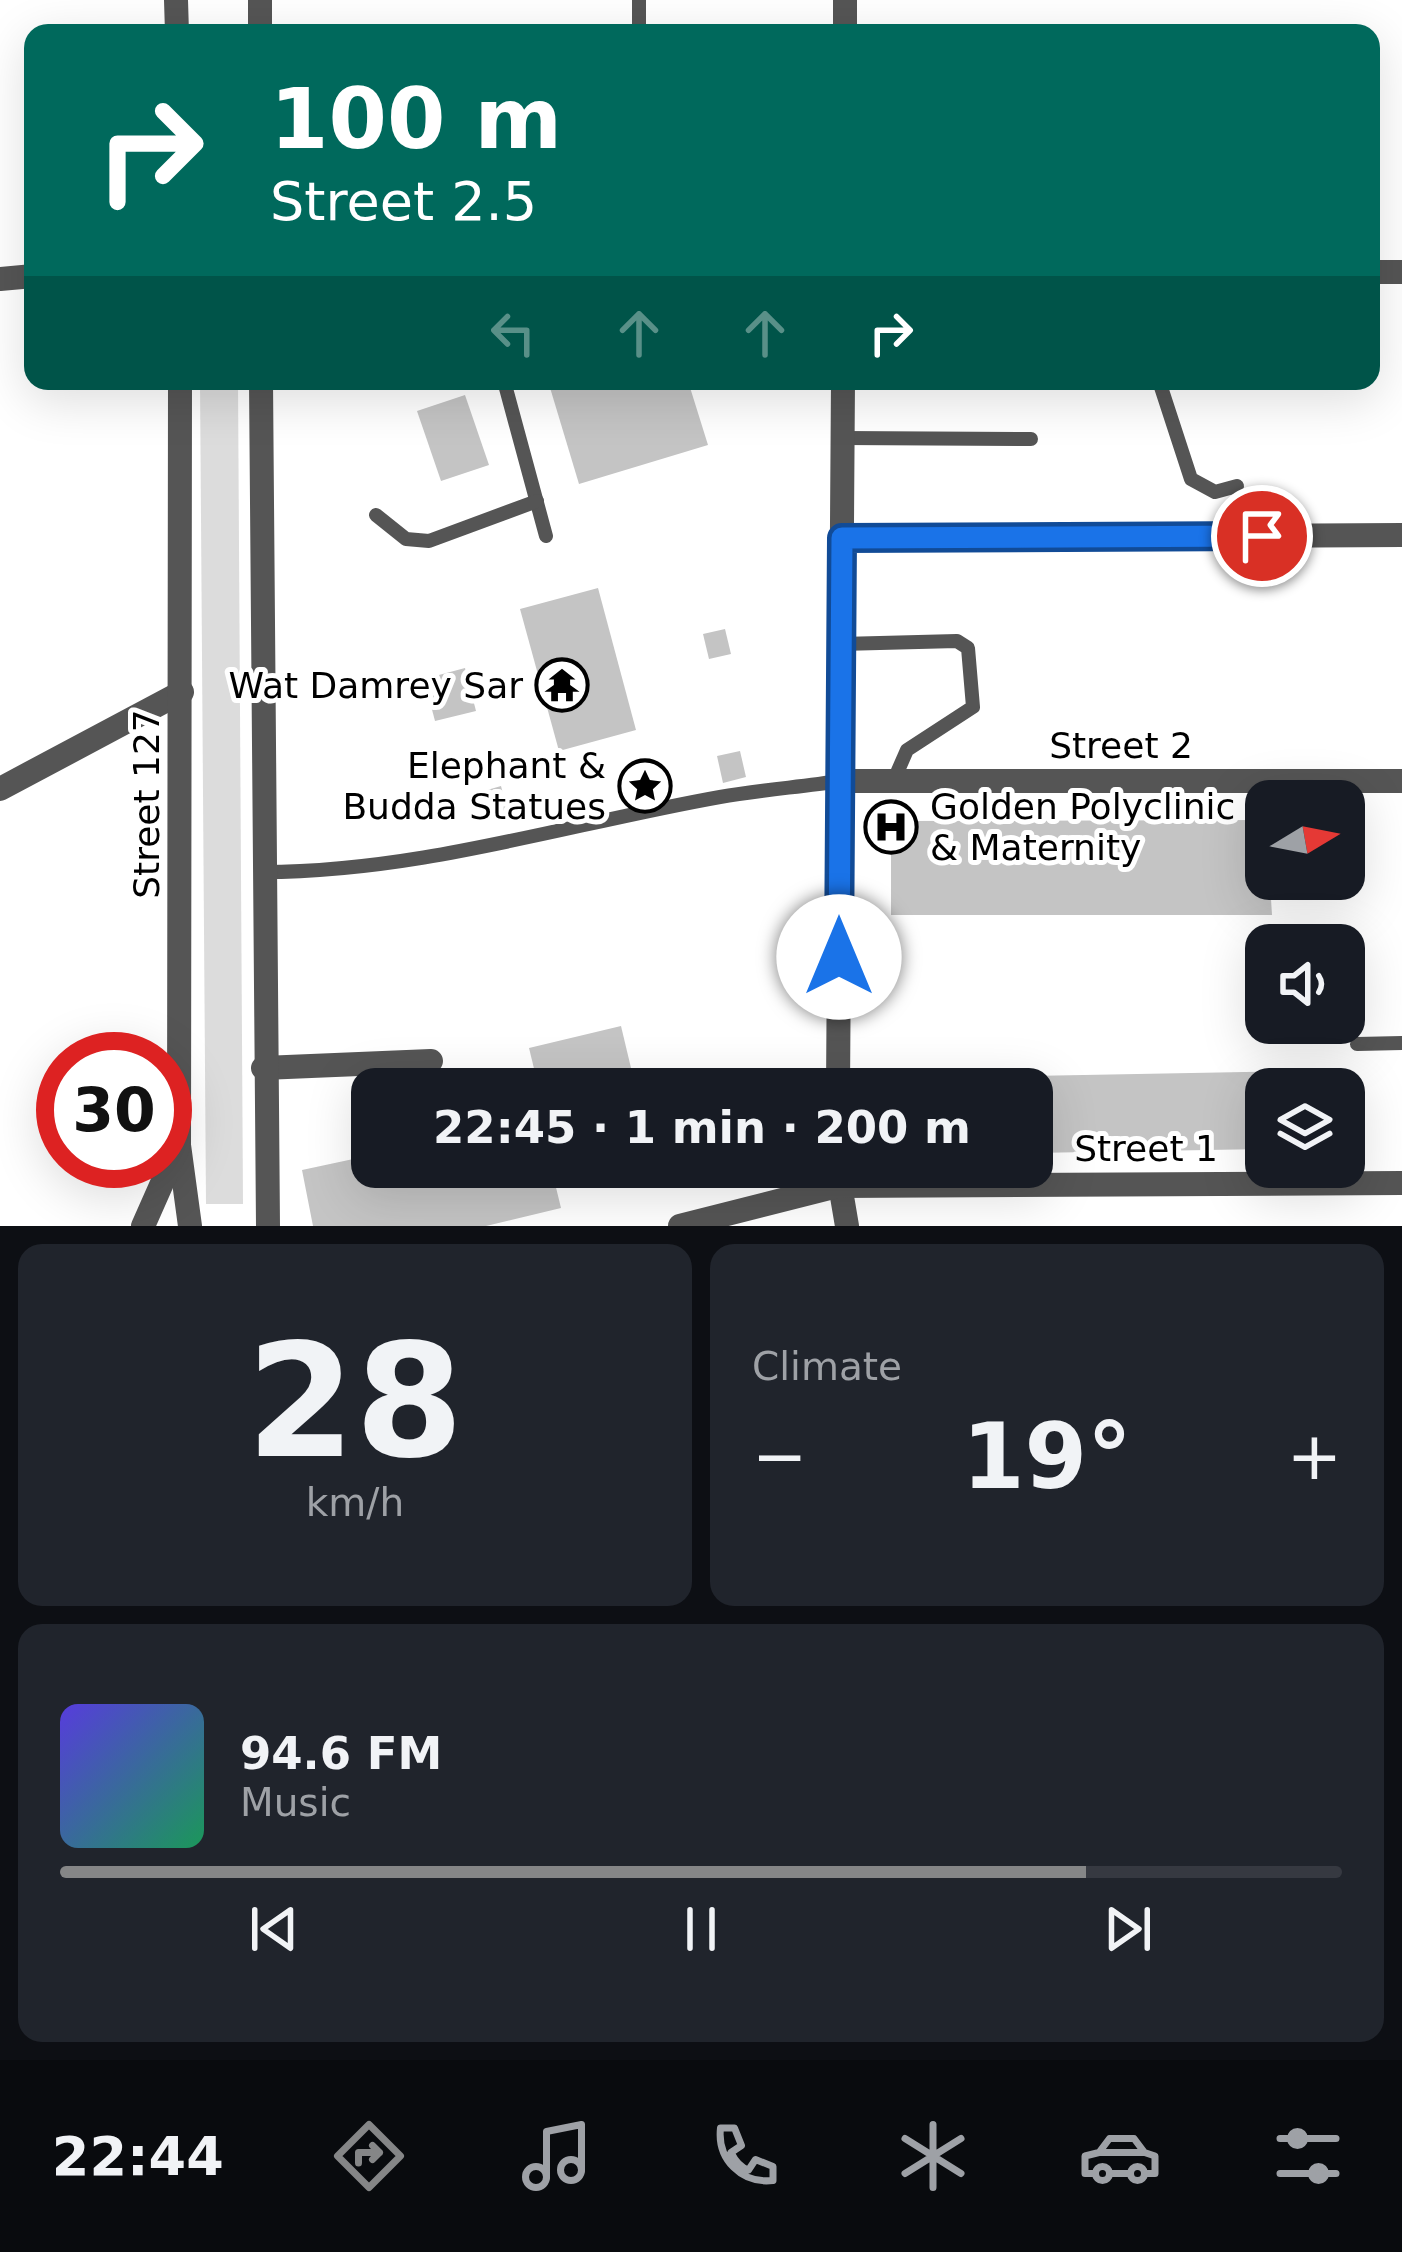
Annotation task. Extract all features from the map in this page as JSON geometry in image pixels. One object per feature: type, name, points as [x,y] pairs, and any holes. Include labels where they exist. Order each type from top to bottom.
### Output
[{"type":"street","name":"Street 127","points":[[180,390],[180,1032]]},
{"type":"street","points":[[261,390],[263,1068],[268,1226]]},
{"type":"street","points":[[838,1068],[842,390]]},
{"type":"street","points":[[842,538],[1402,535]]},
{"type":"street","points":[[0,789],[182,692]]},
{"type":"street","name":"Street 2","points":[[840,782],[1402,781]]},
{"type":"street","points":[[263,1068],[431,1061]]},
{"type":"street","name":"Street 1","points":[[1053,1179],[1402,1183]]},
{"type":"street","points":[[143,1226],[160,1188]]},
{"type":"street","name":"Street 127","points":[[185,1188],[190,1226]]},
{"type":"street","name":"Street 1","points":[[680,1226],[802,1188]]},
{"type":"street","points":[[839,1188],[847,1226]]},
{"type":"lane","points":[[507,390],[546,536]]},
{"type":"lane","points":[[1162,390],[1191,479],[1215,492],[1237,486]]},
{"type":"lane","points":[[842,438],[1031,439]]},
{"type":"lane","points":[[376,515],[406,539],[429,541],[537,501]]},
{"type":"lane","points":[[841,644],[957,641],[968,648],[974,707],[907,750],[893,782]]},
{"type":"lane","points":[[263,872],[310,872],[528,841],[721,797],[840,782]]},
{"type":"lane","points":[[1365,1044],[1402,1043]]},
{"type":"shaded area","points":[[200,390],[238,390],[243,1204],[206,1204]]},
{"type":"building","points":[[551,390],[691,390],[708,445],[579,484]]},
{"type":"building","points":[[465,395],[489,465],[441,481],[417,411]]},
{"type":"building","points":[[598,588],[636,730],[559,751],[520,609]]},
{"type":"building","points":[[725,629],[731,654],[709,659],[703,634]]},
{"type":"building","points":[[465,668],[476,711],[435,721],[424,679]]},
{"type":"building","points":[[740,751],[746,777],[723,783],[717,756]]},
{"type":"building","points":[[501,786],[507,810],[483,816],[477,793]]},
{"type":"building","points":[[1245,820],[1245,900],[1271,900],[1272,915],[891,915],[891,821]]},
{"type":"building","points":[[621,1026],[631,1068],[534,1068],[529,1048]]},
{"type":"building","points":[[1245,1072],[1245,1149],[1053,1153],[1053,1076]]},
{"type":"building","points":[[351,1160],[351,1188],[556,1188],[561,1208],[486,1226],[313,1226],[302,1170]]},
{"type":"place","name":"Wat Damrey Sar","points":[[562,685]]},
{"type":"place","name":"Elephant & Budda Statues","points":[[645,786]]},
{"type":"place","name":"Golden Polyclinic & Maternity","points":[[891,827]]},
{"type":"route","points":[[839,957],[842,538],[1262,536]]}]
